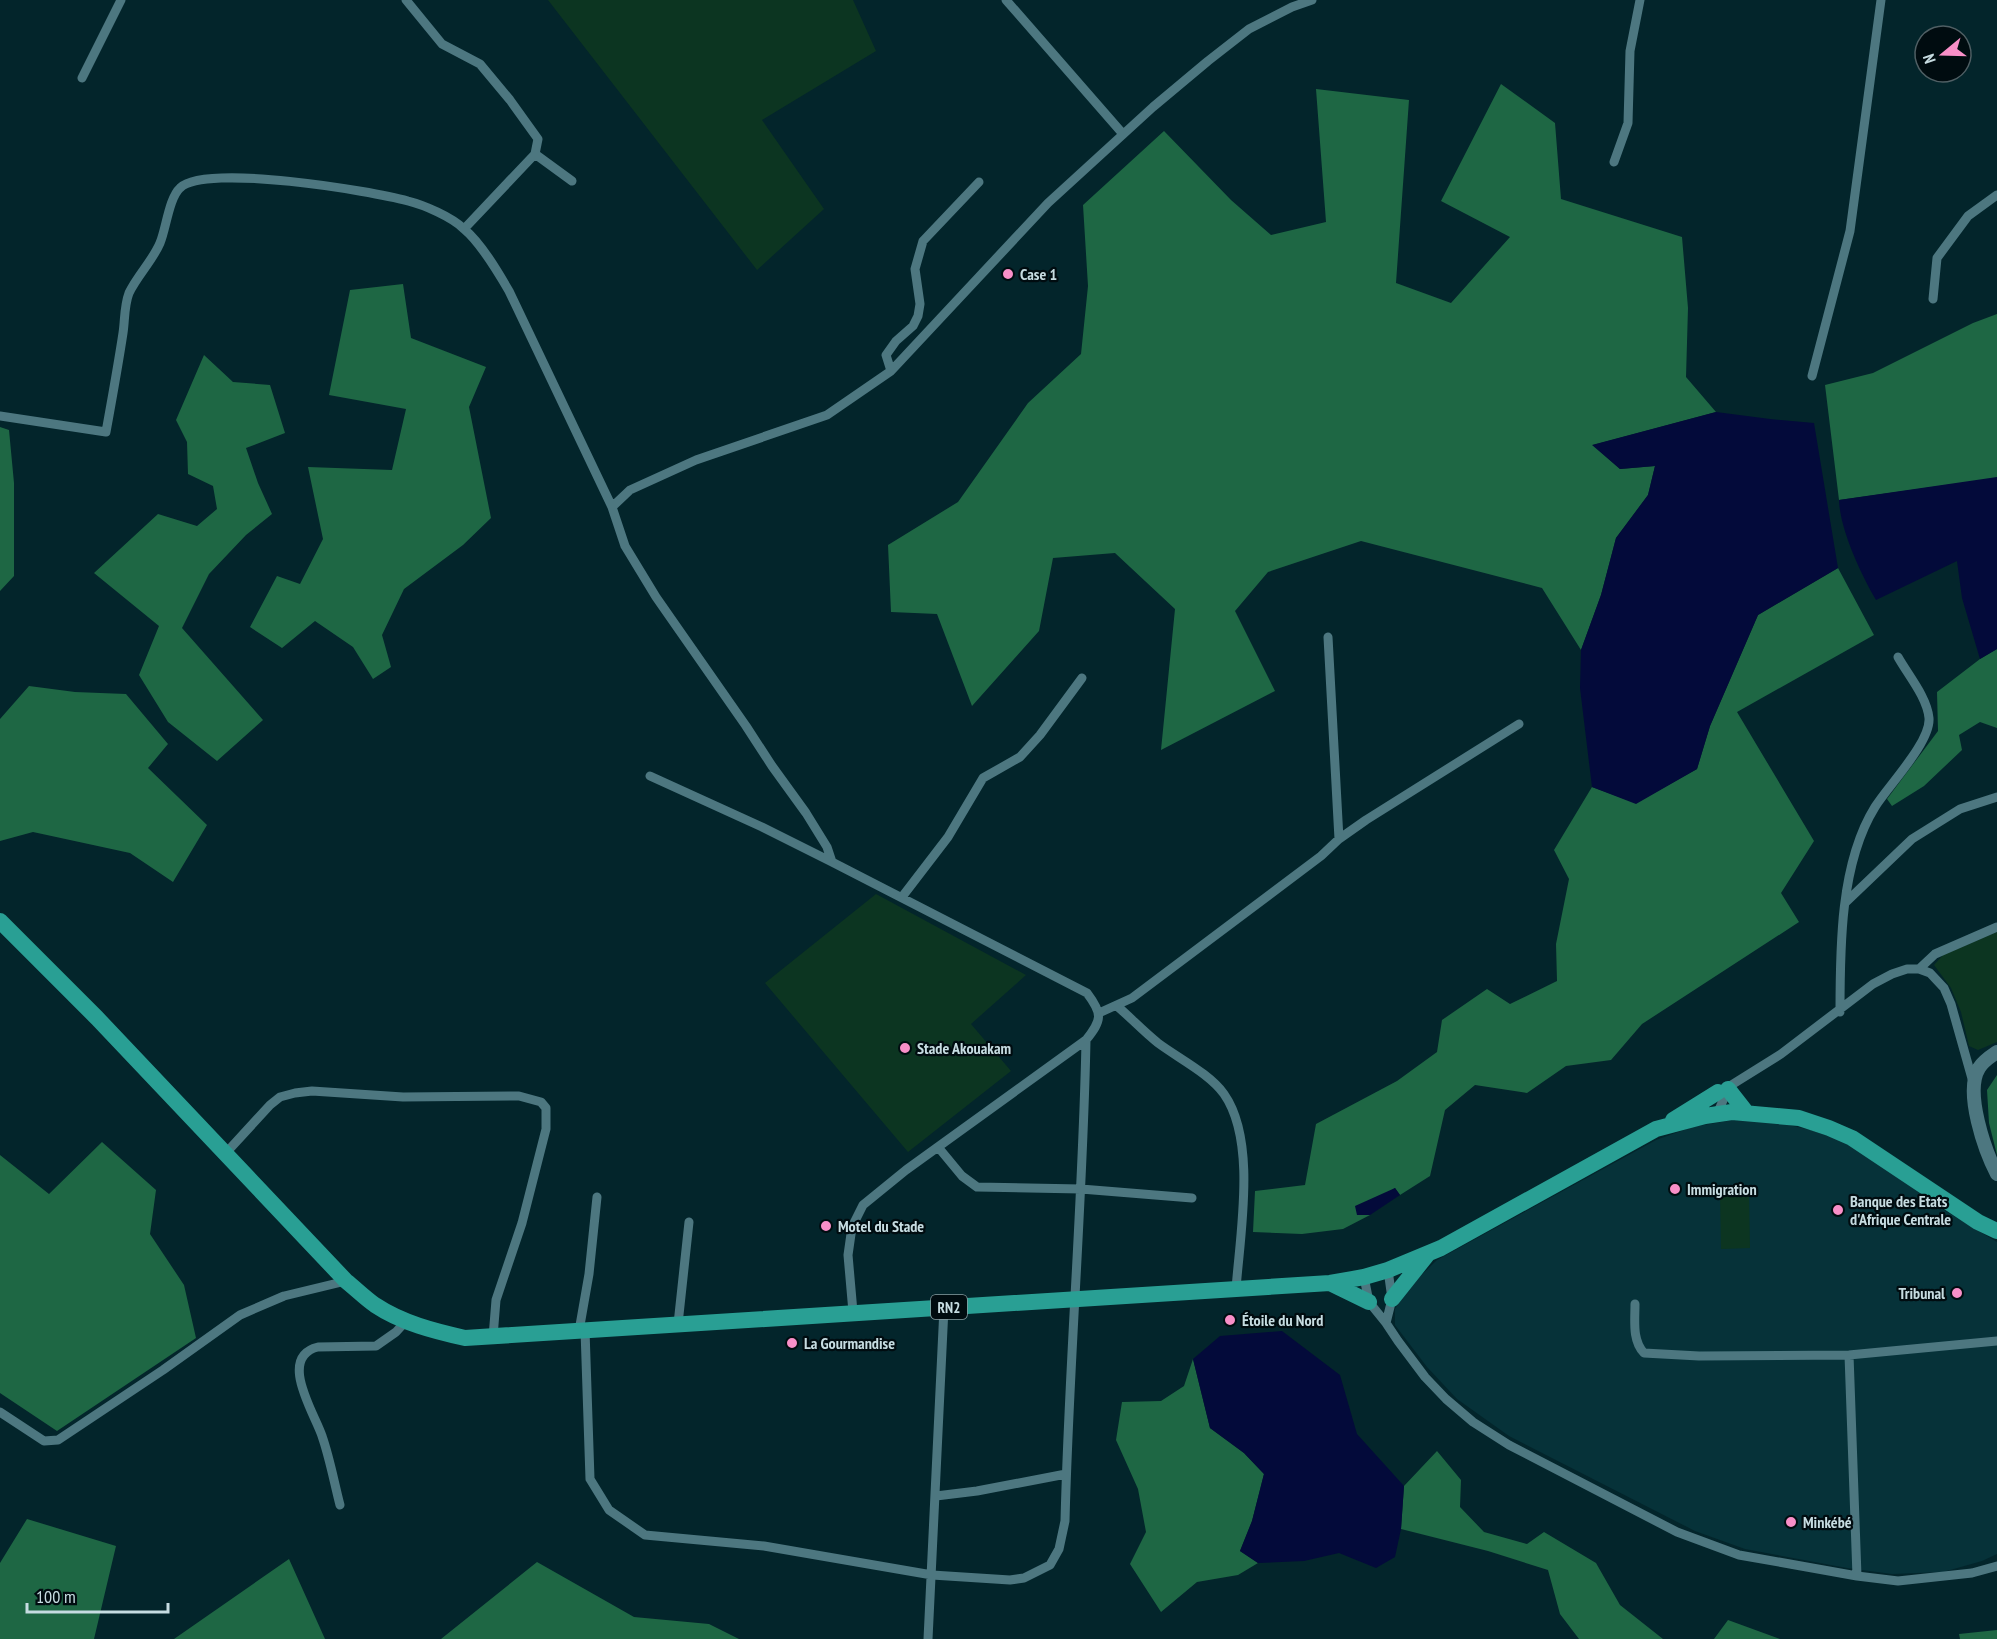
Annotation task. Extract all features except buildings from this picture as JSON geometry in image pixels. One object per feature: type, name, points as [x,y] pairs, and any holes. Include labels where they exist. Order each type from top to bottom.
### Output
[{"type":"highway","name":"RN2","points":[[0,921],[97,1018],[346,1281],[376,1306],[406,1321],[434,1331],[465,1338],[1330,1283],[1388,1270],[1428,1253],[1569,1179],[1656,1129],[1711,1115],[1746,1112],[1799,1118],[1852,1138],[1978,1222],[1997,1230]]},
{"type":"highway","points":[[1656,1129],[1725,1089],[1746,1112]]},
{"type":"highway","points":[[1392,1299],[1428,1253]]},
{"type":"highway","points":[[1330,1283],[1369,1302]]},
{"type":"street","points":[[82,78],[121,0]]},
{"type":"street","points":[[406,0],[442,44],[480,64],[538,139],[535,154],[464,228]]},
{"type":"street","points":[[1006,0],[1123,134]]},
{"type":"street","points":[[612,507],[630,490],[696,460],[827,415],[891,371],[1048,203],[1123,134],[1250,28],[1312,0]]},
{"type":"street","points":[[1614,162],[1628,123],[1630,51],[1640,0]]},
{"type":"street","points":[[1812,376],[1850,231],[1880,0]]},
{"type":"street","points":[[535,154],[572,181]]},
{"type":"street","points":[[0,416],[106,432],[123,331],[124,309],[129,293],[160,245],[174,198],[178,189],[184,184],[224,178],[260,178],[383,195],[409,201],[436,212],[464,228],[492,263],[509,291],[612,507],[625,546],[656,597],[806,813],[827,847],[832,862]]},
{"type":"street","points":[[891,371],[886,355],[896,341],[913,326],[918,316],[920,304],[915,269],[923,241],[979,182]]},
{"type":"street","points":[[1933,299],[1937,258],[1968,216],[1997,195]]},
{"type":"street","points":[[1328,637],[1339,839]]},
{"type":"street","points":[[1840,1011],[1840,948],[1845,903],[1856,852],[1874,809],[1915,753],[1927,729],[1929,719],[1925,703],[1898,657]]},
{"type":"street","points":[[902,897],[948,837],[983,778],[1020,757],[1052,720],[1082,678]]},
{"type":"street","points":[[1099,1013],[1117,1006],[1147,987],[1366,820],[1519,724]]},
{"type":"street","points":[[650,776],[762,827],[1088,993],[1099,1013],[1098,1026],[1086,1040],[938,1147],[863,1205],[852,1227],[848,1255],[853,1312]]},
{"type":"street","points":[[1845,903],[1912,838],[1960,809],[1997,797]]},
{"type":"street","points":[[1919,969],[1935,954],[1997,927]]},
{"type":"street","points":[[1711,1115],[1709,1105],[1725,1089],[1781,1054],[1873,984],[1907,969],[1919,969],[1930,973],[1944,988],[1952,1004],[1974,1087],[1979,1124],[1988,1156],[1997,1174]]},
{"type":"street","points":[[1117,1006],[1156,1041],[1210,1081],[1223,1094],[1232,1112],[1244,1155],[1236,1288]]},
{"type":"street","points":[[597,1197],[582,1330],[590,1479],[609,1510],[645,1535],[764,1546],[932,1575],[1010,1580],[1024,1578],[1050,1565],[1059,1549],[1065,1521],[1074,1299],[1084,1132],[1086,1040]]},
{"type":"street","points":[[1974,1087],[1979,1068],[1997,1052]]},
{"type":"street","points":[[225,1154],[270,1105],[280,1097],[295,1093],[312,1091],[403,1097],[519,1096],[541,1102],[546,1108],[546,1129],[522,1223],[496,1300],[493,1337]]},
{"type":"street","points":[[938,1147],[969,1183],[977,1187],[1081,1189],[1192,1198]]},
{"type":"street","points":[[678,1324],[689,1222]]},
{"type":"street","points":[[1386,1323],[1392,1299],[1388,1270]]},
{"type":"street","points":[[1364,1277],[1369,1302],[1425,1377],[1473,1422],[1509,1445],[1677,1532],[1739,1555],[1898,1581],[1940,1578],[1997,1566]]},
{"type":"street","points":[[0,1412],[44,1441],[58,1440],[240,1315],[284,1296],[346,1281]]},
{"type":"street","points":[[1635,1305],[1638,1346],[1644,1353],[1699,1356],[1849,1355],[1997,1341]]},
{"type":"street","points":[[928,1639],[944,1308]]},
{"type":"street","points":[[340,1505],[322,1434],[305,1398],[299,1366],[301,1359],[311,1348],[376,1346],[396,1332],[406,1321]]},
{"type":"street","points":[[1849,1355],[1857,1576]]},
{"type":"street","points":[[936,1496],[1066,1474]]},
{"type":"shaded area","points":[[1716,412],[1814,423],[1838,568],[1758,615],[1710,726],[1697,769],[1636,804],[1592,787],[1580,688],[1581,650],[1601,595],[1616,538],[1648,495],[1655,466],[1620,469],[1592,445]]},
{"type":"shaded area","points":[[1997,477],[1997,649],[1980,659],[1962,598],[1957,561],[1876,600],[1847,538],[1839,500]]},
{"type":"shaded area","points":[[1733,1120],[1772,1121],[1811,1130],[1847,1143],[1888,1169],[1934,1204],[1997,1242],[1997,1554],[1982,1561],[1943,1572],[1892,1574],[1745,1549],[1695,1531],[1509,1436],[1457,1399],[1427,1367],[1395,1325],[1395,1309],[1411,1285],[1437,1260],[1656,1140],[1692,1127]]},
{"type":"shaded area","points":[[1395,1188],[1400,1195],[1370,1215],[1357,1215],[1355,1206]]},
{"type":"shaded area","points":[[1282,1331],[1340,1375],[1357,1434],[1404,1486],[1401,1529],[1395,1557],[1376,1568],[1339,1553],[1304,1561],[1258,1563],[1240,1551],[1252,1521],[1264,1474],[1244,1453],[1210,1428],[1193,1359],[1220,1336]]},
{"type":"green space","points":[[548,0],[853,0],[876,51],[762,120],[824,209],[757,270]]},
{"type":"green space","points":[[1501,84],[1555,123],[1561,199],[1682,237],[1688,308],[1686,377],[1716,412],[1593,445],[1620,469],[1655,466],[1648,495],[1616,538],[1601,595],[1581,650],[1542,588],[1361,541],[1268,572],[1235,611],[1275,691],[1161,750],[1175,609],[1115,553],[1053,558],[1039,631],[972,706],[937,614],[891,612],[888,545],[958,502],[1028,403],[1081,354],[1088,286],[1083,205],[1164,131],[1231,200],[1271,235],[1326,222],[1316,89],[1409,100],[1396,283],[1451,303],[1510,237],[1441,201]]},
{"type":"green space","points":[[403,284],[411,338],[486,367],[469,407],[491,518],[463,545],[404,589],[382,635],[391,667],[373,679],[353,647],[315,621],[282,648],[250,627],[277,576],[300,584],[323,539],[308,467],[392,470],[406,409],[329,395],[350,290]]},
{"type":"green space","points":[[1997,314],[1997,478],[1839,500],[1825,385],[1873,373],[1973,323]]},
{"type":"green space","points":[[204,355],[233,382],[270,385],[285,433],[246,448],[272,514],[246,535],[209,574],[182,628],[263,720],[217,761],[168,722],[139,675],[159,626],[94,573],[158,514],[197,526],[217,509],[213,486],[188,474],[187,442],[176,420]]},
{"type":"green space","points":[[0,427],[9,430],[14,483],[14,576],[0,591]]},
{"type":"green space","points":[[1838,568],[1874,635],[1737,712],[1814,841],[1781,893],[1799,922],[1642,1024],[1611,1060],[1566,1066],[1527,1093],[1475,1085],[1445,1110],[1430,1176],[1400,1195],[1395,1188],[1357,1215],[1370,1215],[1343,1229],[1302,1234],[1253,1232],[1255,1191],[1305,1185],[1316,1124],[1397,1081],[1437,1052],[1442,1020],[1487,989],[1510,1004],[1557,981],[1556,944],[1569,879],[1554,850],[1592,787],[1636,803],[1697,769],[1710,726],[1758,615]]},
{"type":"green space","points":[[1997,649],[1997,728],[1980,722],[1959,735],[1962,750],[1924,786],[1892,806],[1887,799],[1938,731],[1937,692]]},
{"type":"green space","points":[[29,686],[75,692],[126,694],[168,744],[148,768],[207,825],[173,882],[130,853],[33,832],[0,841],[0,719]]},
{"type":"green space","name":"Stade Akouakam","points":[[876,894],[1026,975],[971,1024],[1011,1071],[908,1152],[765,983]]},
{"type":"green space","points":[[1997,932],[1997,1042],[1978,1050],[1969,1046],[1961,1012],[1951,988],[1934,965],[1943,955]]},
{"type":"green space","points":[[1997,1075],[1997,1155],[1989,1123],[1987,1090]]},
{"type":"green space","points":[[102,1142],[156,1190],[150,1234],[184,1285],[196,1338],[57,1431],[0,1393],[0,1155],[49,1194]]},
{"type":"green space","points":[[1749,1194],[1750,1248],[1721,1249],[1720,1195]]},
{"type":"green space","points":[[1193,1359],[1210,1428],[1244,1453],[1264,1474],[1252,1521],[1240,1551],[1258,1563],[1238,1575],[1197,1582],[1161,1612],[1130,1564],[1146,1532],[1138,1489],[1116,1440],[1122,1402],[1161,1401],[1184,1386]]},
{"type":"green space","points":[[1437,1451],[1461,1480],[1460,1507],[1484,1532],[1527,1544],[1544,1532],[1596,1563],[1620,1605],[1663,1639],[1579,1639],[1560,1614],[1548,1570],[1488,1551],[1401,1529],[1404,1486]]},
{"type":"green space","points":[[27,1519],[116,1546],[94,1639],[0,1639],[0,1563]]},
{"type":"green space","points":[[289,1559],[325,1639],[174,1639]]},
{"type":"green space","points":[[537,1562],[634,1617],[709,1624],[739,1639],[441,1639]]},
{"type":"green space","points":[[1728,1620],[1780,1639],[1714,1639]]},
{"type":"green space","points":[[1997,1630],[1997,1639],[1960,1639],[1959,1634]]},
{"type":"place","name":"Case 1","points":[[1008,274]]},
{"type":"place","name":"Stade Akouakam","points":[[905,1048]]},
{"type":"place","name":"Immigration","points":[[1675,1189]]},
{"type":"place","name":"Banque des Etats d'Afrique Centrale","points":[[1838,1210]]},
{"type":"place","name":"Motel du Stade","points":[[826,1226]]},
{"type":"place","name":"Tribunal","points":[[1957,1293]]},
{"type":"place","name":"Étoile du Nord","points":[[1230,1320]]},
{"type":"place","name":"La Gourmandise","points":[[792,1343]]},
{"type":"place","name":"Minkébé","points":[[1791,1522]]}]
